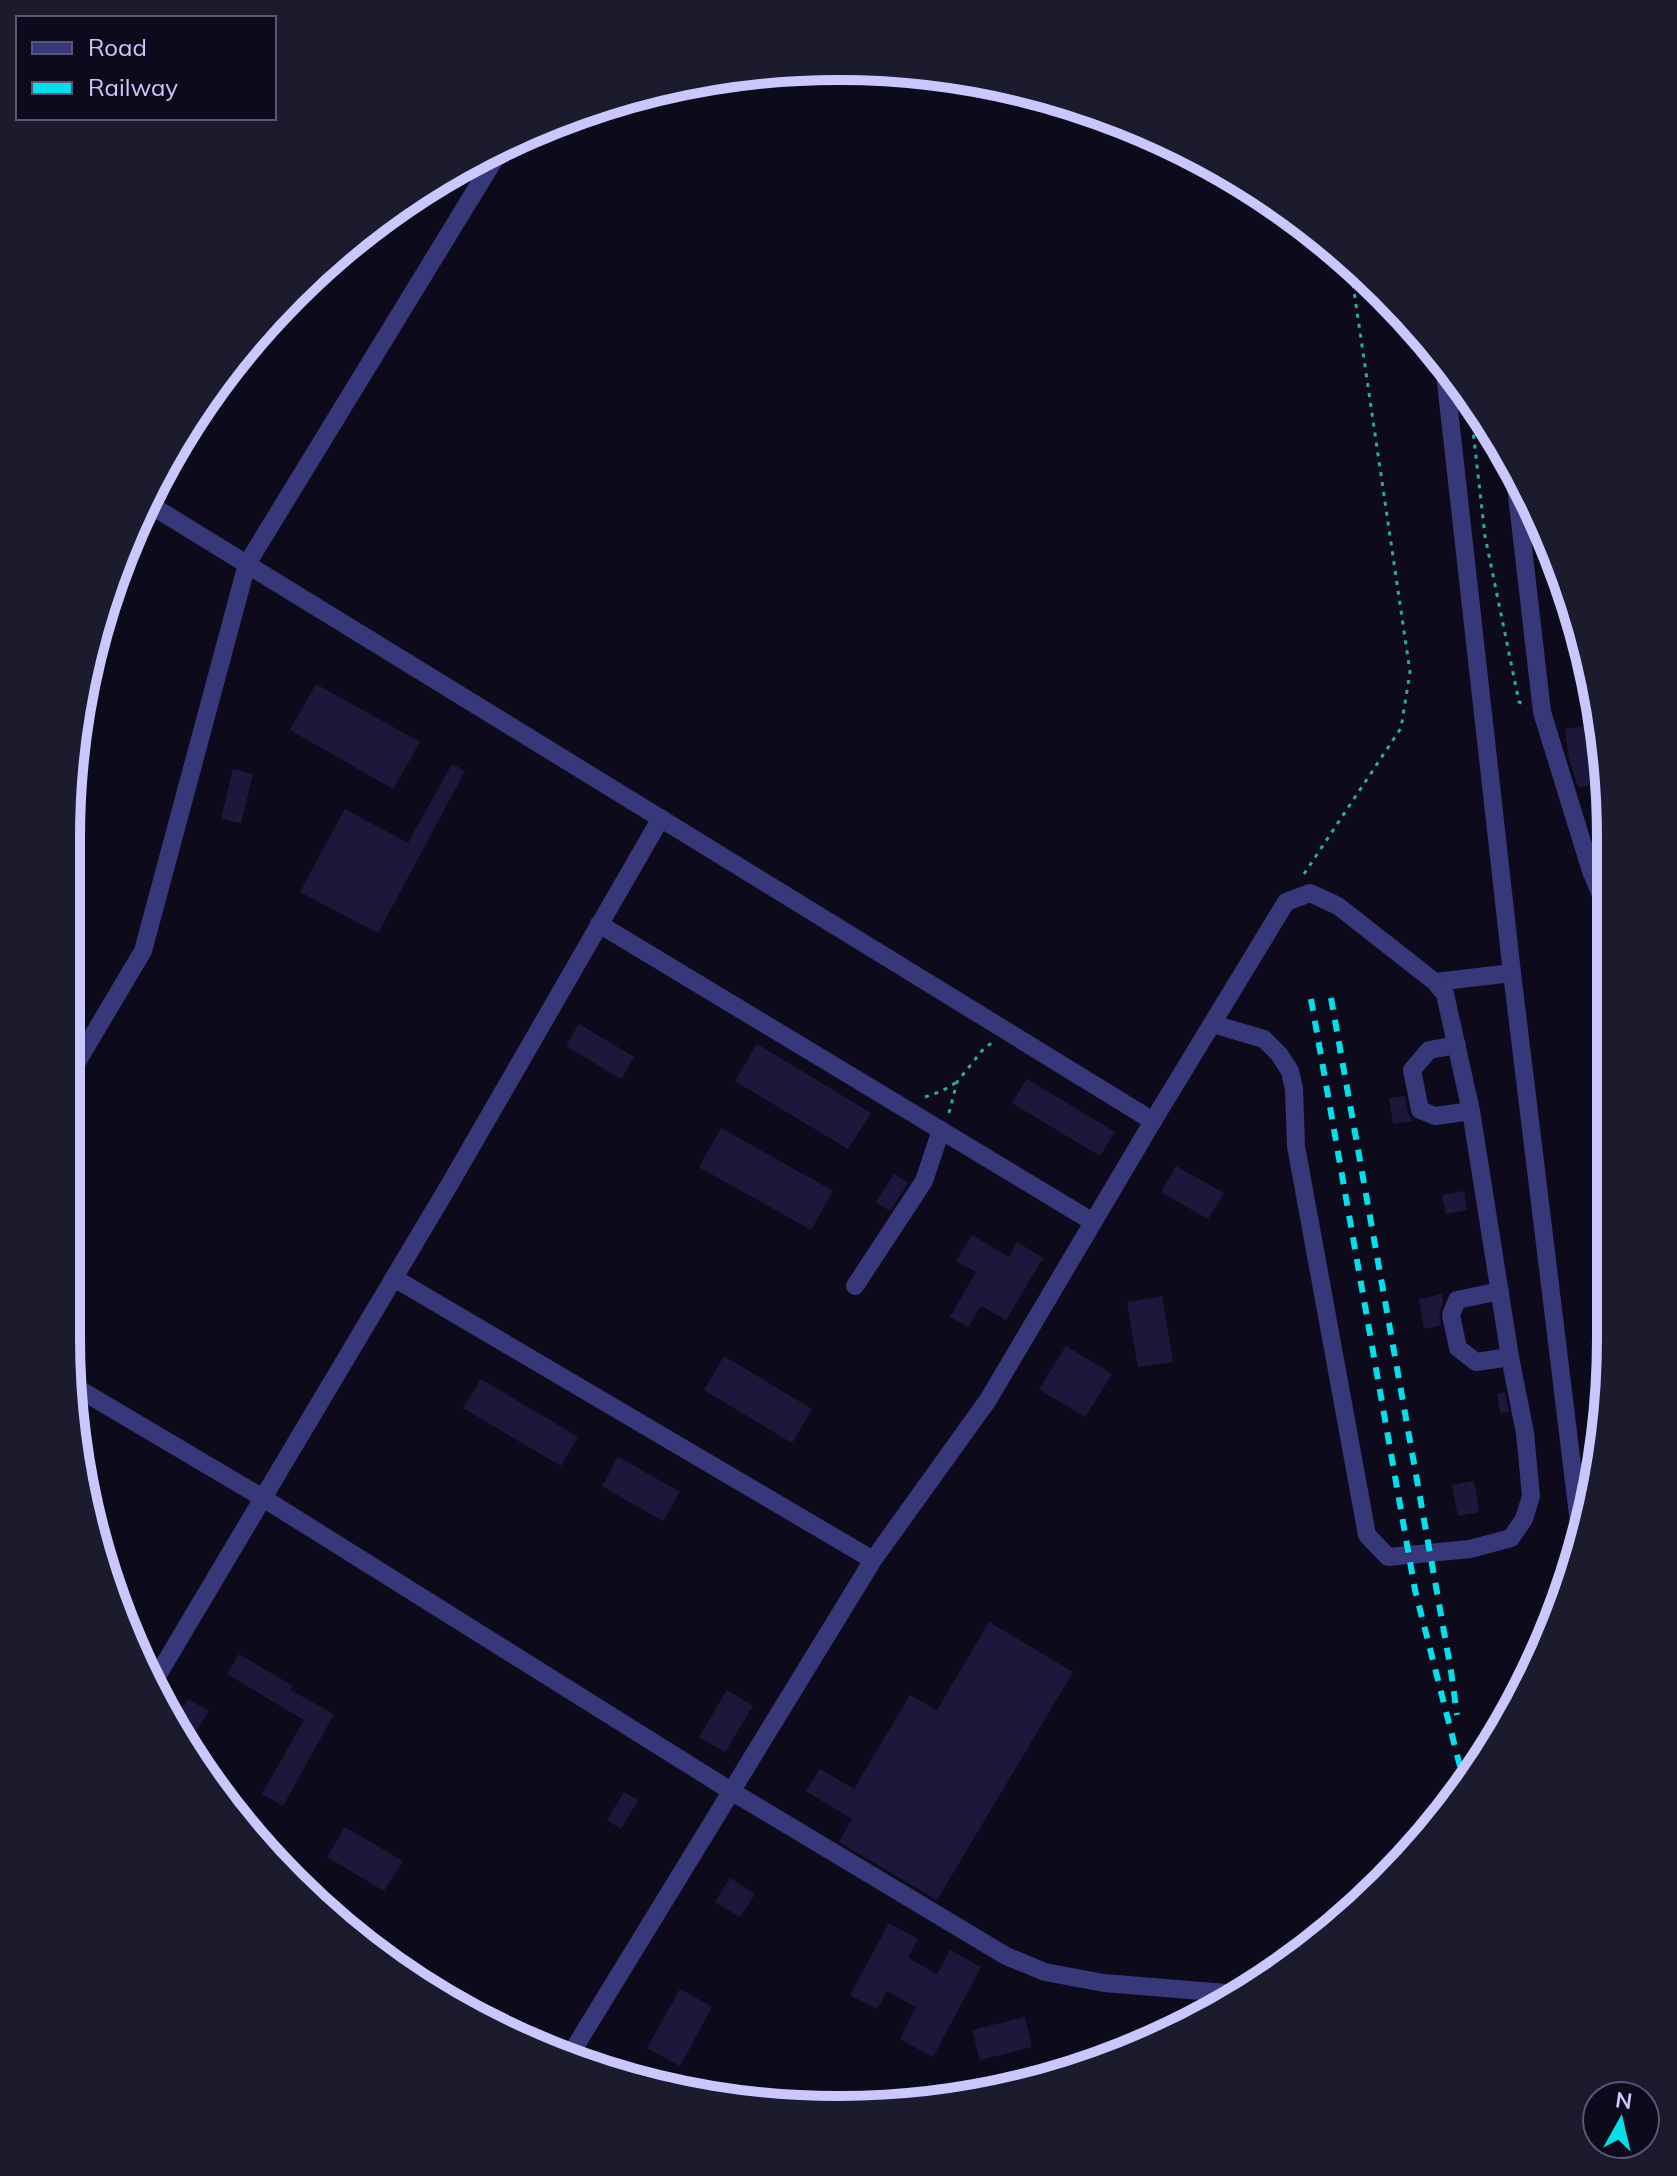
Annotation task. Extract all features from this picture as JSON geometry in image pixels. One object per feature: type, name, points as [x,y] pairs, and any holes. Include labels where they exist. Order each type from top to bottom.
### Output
[{"type":"lane","points":[[80,1057],[143,951],[247,564],[491,164]]},
{"type":"lane","points":[[1446,386],[1512,973],[1577,1507]]},
{"type":"lane","points":[[1518,500],[1542,712],[1597,885]]},
{"type":"lane","points":[[156,508],[1153,1121]]},
{"type":"lane","points":[[158,1674],[394,1278],[661,818]]},
{"type":"lane","points":[[574,2048],[873,1560],[988,1400],[1286,902],[1310,893],[1338,906],[1435,982],[1445,994],[1471,1111],[1525,1433],[1531,1496],[1524,1519],[1511,1538],[1470,1549],[1388,1557],[1367,1535],[1296,1146],[1294,1089],[1290,1071],[1264,1039],[1213,1024]]},
{"type":"lane","points":[[599,924],[1093,1222]]},
{"type":"lane","points":[[1435,982],[1512,973]]},
{"type":"lane","points":[[1457,1045],[1429,1050],[1412,1070],[1420,1110],[1435,1116],[1471,1111]]},
{"type":"lane","points":[[855,1286],[924,1181],[941,1130]]},
{"type":"lane","points":[[394,1278],[873,1560]]},
{"type":"lane","points":[[1500,1291],[1457,1300],[1451,1315],[1458,1348],[1476,1362],[1510,1357]]},
{"type":"lane","points":[[82,1391],[263,1498],[731,1791],[1006,1956],[1045,1972],[1104,1983],[1218,1994]]},
{"type":"path","points":[[1286,902],[1401,728],[1410,672],[1352,281]]},
{"type":"path","points":[[1472,422],[1485,536],[1519,702],[1542,712]]},
{"type":"path","points":[[895,1103],[918,1100],[957,1082],[985,1047],[1008,1031]]},
{"type":"path","points":[[941,1130],[949,1115],[957,1082]]},
{"type":"building","points":[[316,684],[420,742],[393,789],[290,730]]},
{"type":"building","points":[[1586,726],[1593,785],[1578,787],[1569,759],[1565,729]]},
{"type":"building","points":[[452,764],[465,771],[378,933],[300,892],[345,809],[408,843]]},
{"type":"building","points":[[233,769],[253,774],[241,823],[221,819]]},
{"type":"building","points":[[579,1024],[634,1057],[621,1079],[566,1046]]},
{"type":"building","points":[[757,1044],[871,1113],[848,1149],[735,1081]]},
{"type":"building","points":[[1027,1079],[1115,1132],[1100,1156],[1012,1103]]},
{"type":"building","points":[[1405,1096],[1413,1121],[1393,1124],[1389,1098]]},
{"type":"building","points":[[721,1128],[833,1191],[811,1230],[699,1167]]},
{"type":"building","points":[[1176,1166],[1224,1193],[1208,1219],[1161,1192]]},
{"type":"building","points":[[894,1174],[908,1183],[890,1211],[876,1202]]},
{"type":"building","points":[[1464,1191],[1467,1210],[1446,1214],[1442,1195]]},
{"type":"building","points":[[972,1235],[1009,1257],[1017,1242],[1043,1258],[1006,1320],[981,1306],[968,1327],[950,1317],[976,1272],[956,1261]]},
{"type":"building","points":[[1442,1294],[1441,1325],[1424,1329],[1419,1299]]},
{"type":"building","points":[[1162,1296],[1173,1362],[1138,1367],[1127,1302]]},
{"type":"building","points":[[1066,1346],[1112,1374],[1085,1417],[1039,1389]]},
{"type":"building","points":[[724,1356],[812,1409],[792,1443],[704,1390]]},
{"type":"building","points":[[481,1379],[578,1437],[561,1466],[463,1408]]},
{"type":"building","points":[[1505,1392],[1509,1412],[1500,1413],[1497,1394]]},
{"type":"building","points":[[618,1457],[680,1492],[663,1521],[602,1486]]},
{"type":"building","points":[[1474,1481],[1479,1512],[1458,1516],[1452,1485]]},
{"type":"building","points":[[989,1622],[1073,1672],[937,1900],[839,1842],[852,1819],[806,1791],[820,1769],[854,1789],[910,1695],[937,1710]]},
{"type":"building","points":[[239,1654],[293,1686],[290,1690],[334,1714],[283,1806],[262,1794],[304,1720],[227,1674]]},
{"type":"building","points":[[727,1690],[753,1706],[725,1752],[699,1737]]},
{"type":"building","points":[[188,1699],[209,1711],[196,1732],[188,1727],[180,1713]]},
{"type":"building","points":[[624,1792],[638,1800],[621,1829],[607,1820]]},
{"type":"building","points":[[345,1827],[403,1861],[384,1891],[327,1857]]},
{"type":"building","points":[[730,1878],[755,1894],[740,1917],[715,1902]]},
{"type":"building","points":[[889,1923],[918,1939],[908,1958],[937,1974],[950,1950],[981,1967],[933,2057],[900,2039],[916,2007],[887,1991],[877,2009],[850,1995]]},
{"type":"building","points":[[680,1989],[712,2007],[680,2066],[647,2048]]},
{"type":"building","points":[[1025,2017],[1032,2047],[980,2060],[972,2030]]},
{"type":"railway","points":[[1331,998],[1457,1715]]},
{"type":"railway","points":[[1311,999],[1415,1590],[1461,1770]]}]
